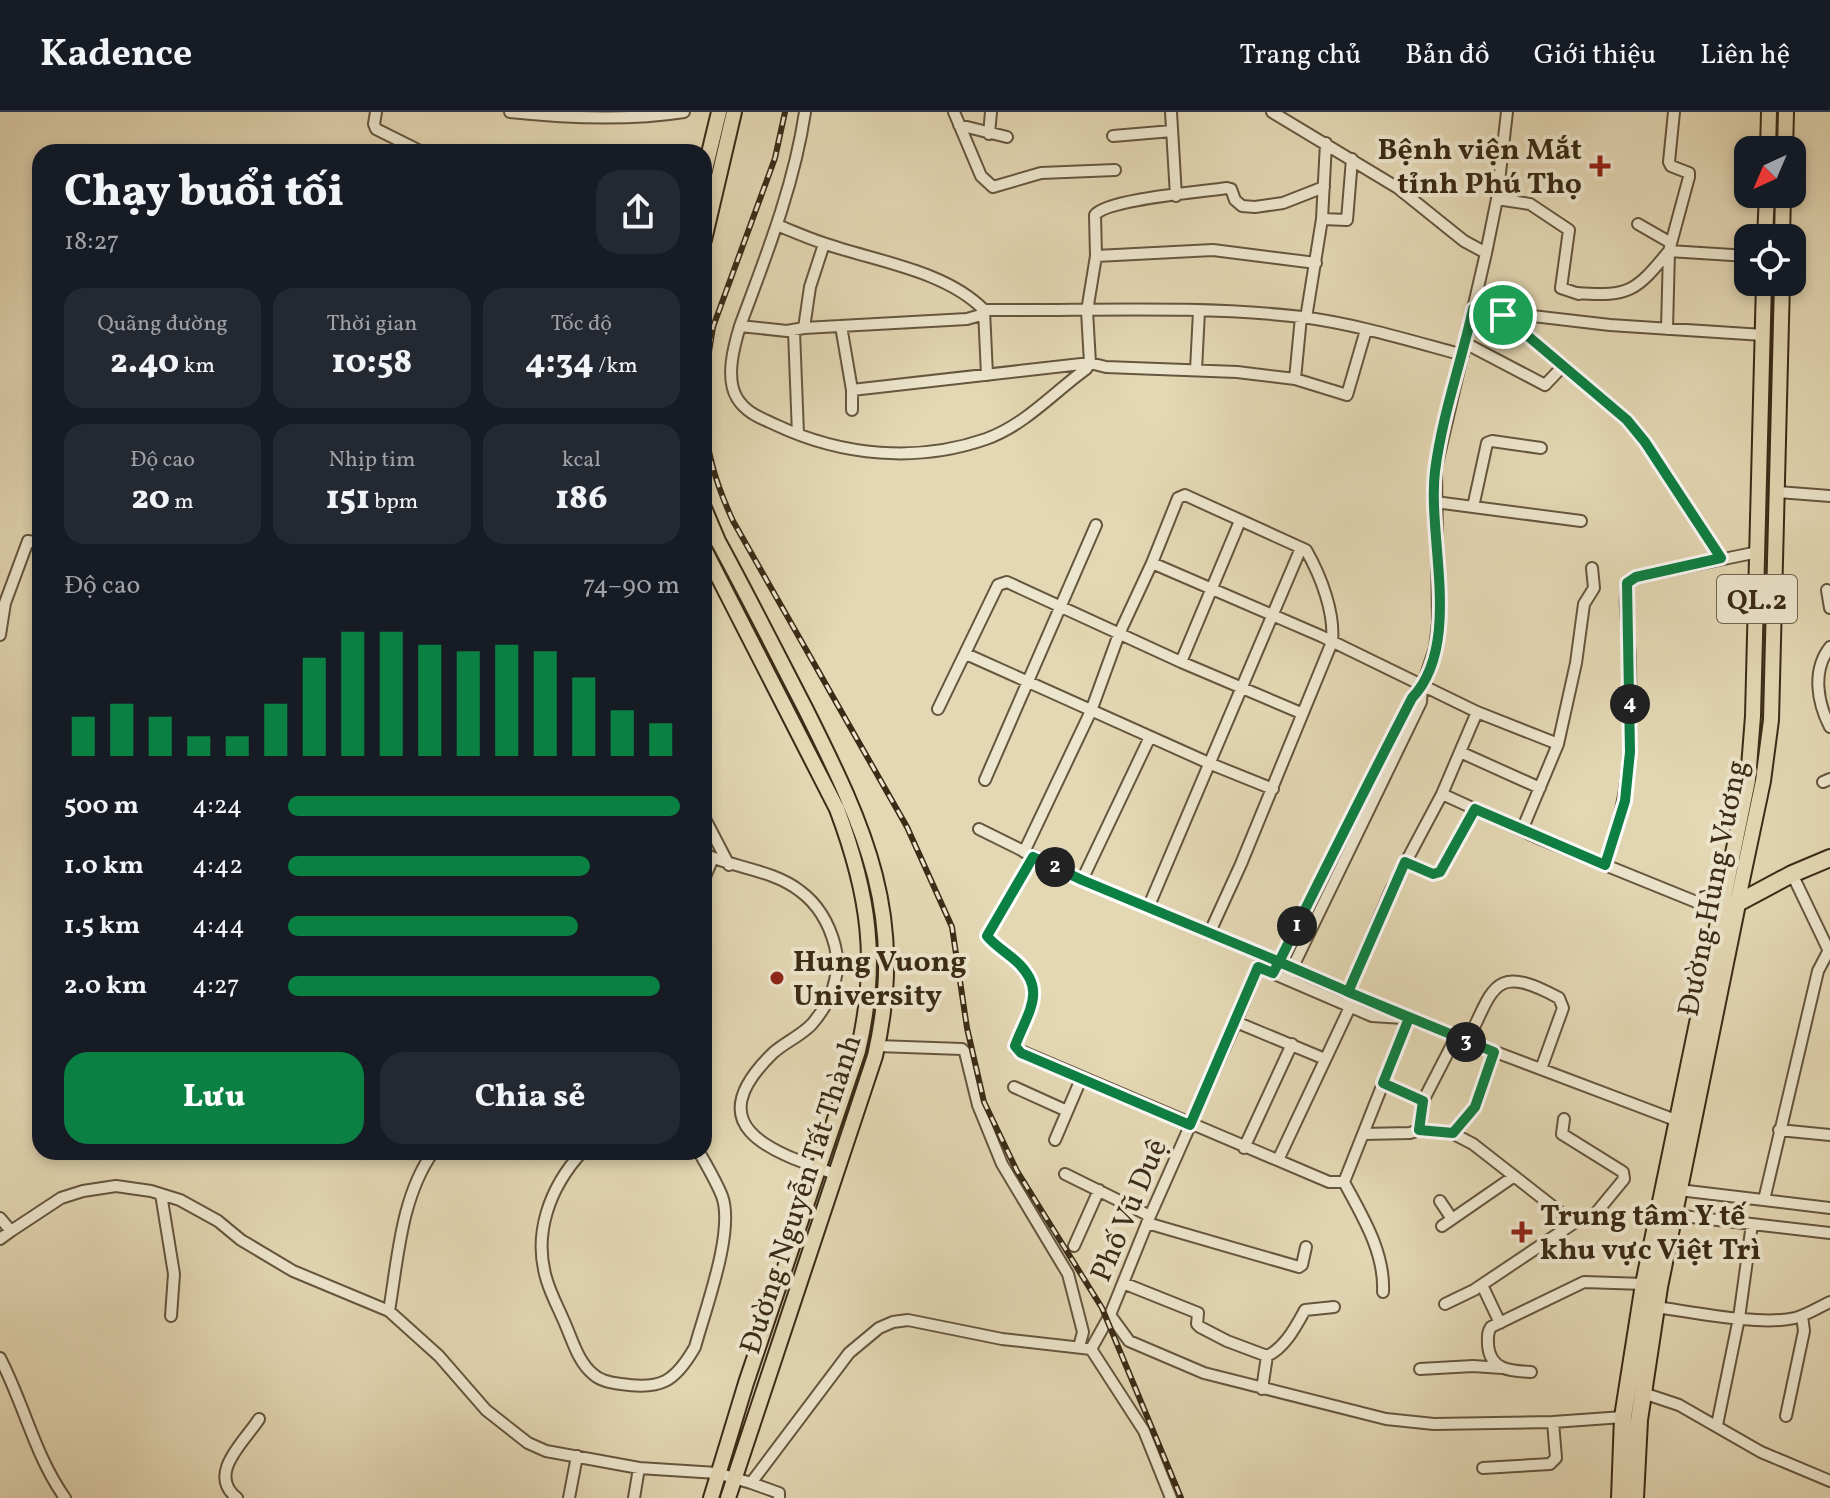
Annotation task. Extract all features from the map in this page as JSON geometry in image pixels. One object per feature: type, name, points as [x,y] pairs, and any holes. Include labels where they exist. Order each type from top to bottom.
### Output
[{"type":"highway","points":[[1721,912],[1792,874],[1830,858]]},
{"type":"highway","name":"Đường Hùng Vương","points":[[1635,1498],[1643,1393],[1656,1307],[1737,904]]},
{"type":"highway","name":"Đường Hùng Vương","points":[[1620,1498],[1623,1417],[1644,1284],[1721,912]]},
{"type":"main road","points":[[711,144],[719,112]]},
{"type":"main road","points":[[712,205],[733,112]]},
{"type":"main road","points":[[1768,136],[1769,112]]},
{"type":"main road","points":[[1785,136],[1786,112]]},
{"type":"main road","name":"Đường Hùng Vương","points":[[1721,912],[1748,780],[1753,716],[1764,296]]},
{"type":"main road","name":"Đường Hùng Vương","points":[[1737,904],[1763,781],[1771,720],[1782,296]]},
{"type":"main road","points":[[1760,476],[1778,484]]},
{"type":"main road","name":"Đường Nguyễn Tất Thành","points":[[712,527],[850,800],[866,839],[882,903],[887,976],[877,1046],[728,1498]]},
{"type":"main road","name":"Đường Nguyễn Tất Thành","points":[[711,1498],[858,1051],[869,990],[870,938],[850,842],[831,795],[712,564]]},
{"type":"main road","points":[[850,842],[866,839]]},
{"type":"street","points":[[376,112],[376,129],[406,144]]},
{"type":"street","points":[[510,112],[634,115],[645,118],[684,112]]},
{"type":"street","points":[[805,112],[802,136],[777,225],[733,351],[736,397],[750,413],[837,447],[867,453],[933,452],[965,446],[1003,432],[1025,418],[1090,363]]},
{"type":"street","points":[[954,112],[981,176],[993,187],[1041,173],[1115,170]]},
{"type":"street","points":[[989,134],[991,112]]},
{"type":"street","points":[[1171,112],[1176,196]]},
{"type":"street","points":[[1272,112],[1413,198],[1456,234],[1486,253]]},
{"type":"street","points":[[1287,979],[1421,702],[1422,687],[1435,648],[1438,623],[1434,480],[1497,199],[1507,112]]},
{"type":"street","points":[[1667,329],[1670,247],[1689,177],[1689,173],[1671,166],[1669,162],[1674,112]]},
{"type":"street","points":[[959,125],[1007,137]]},
{"type":"street","points":[[1113,136],[1172,131]]},
{"type":"street","points":[[1295,379],[1322,219],[1326,143]]},
{"type":"street","points":[[1322,219],[1347,220],[1352,159]]},
{"type":"street","points":[[1090,363],[1087,311],[1096,256],[1095,215],[1098,210],[1138,199],[1231,189],[1238,204],[1255,207],[1283,203],[1324,187]]},
{"type":"street","points":[[1497,199],[1530,204],[1569,230],[1561,288],[1578,294],[1624,293],[1644,282],[1670,247]]},
{"type":"street","points":[[1638,224],[1670,247],[1734,254]]},
{"type":"street","points":[[777,225],[824,244],[908,269],[968,296],[984,312],[987,375]]},
{"type":"street","points":[[798,434],[799,329],[824,244]]},
{"type":"street","points":[[1096,256],[1213,250],[1316,263]]},
{"type":"street","points":[[1473,309],[1503,315],[1763,335]]},
{"type":"street","points":[[740,326],[799,329],[967,319],[984,312],[1199,311],[1303,318],[1366,330],[1463,355]]},
{"type":"street","points":[[1196,370],[1199,311]]},
{"type":"street","points":[[1503,315],[1564,365],[1636,431],[1721,558]]},
{"type":"street","points":[[841,326],[852,390],[852,410]]},
{"type":"street","points":[[852,390],[1090,363],[1106,367],[1237,372],[1295,379],[1347,395],[1366,330]]},
{"type":"street","points":[[1465,343],[1545,385],[1564,365]]},
{"type":"street","points":[[1473,507],[1487,443],[1492,441],[1541,448]]},
{"type":"street","points":[[1778,484],[1830,496]]},
{"type":"street","points":[[1209,934],[1273,789],[1332,642],[1333,630],[1327,601],[1309,556],[1301,548],[1185,495],[1180,496],[1119,634],[1091,711],[1028,854],[987,936],[1029,973],[1034,982],[1032,1002],[1016,1049],[1244,1148],[1329,1182],[1344,1182]]},
{"type":"street","points":[[1435,502],[1581,521]]},
{"type":"street","points":[[1181,662],[1240,521]]},
{"type":"street","points":[[985,780],[1096,525]]},
{"type":"street","points":[[0,635],[5,603],[28,541],[32,542]]},
{"type":"street","points":[[1148,908],[1301,548]]},
{"type":"street","points":[[1605,865],[1625,801],[1630,752],[1627,583],[1636,577],[1758,552]]},
{"type":"street","points":[[1152,563],[1332,642],[1477,712],[1558,744]]},
{"type":"street","points":[[1522,830],[1558,744],[1576,663],[1584,604],[1594,588],[1592,568]]},
{"type":"street","points":[[938,709],[1001,583],[1007,582],[1301,713]]},
{"type":"street","points":[[1827,590],[1830,608]]},
{"type":"street","points":[[1830,647],[1820,661],[1818,679],[1819,698],[1830,727]]},
{"type":"street","points":[[966,654],[1273,789]]},
{"type":"street","points":[[1273,973],[1404,712],[1422,687]]},
{"type":"street","points":[[1348,992],[1405,862],[1442,794],[1477,712]]},
{"type":"street","points":[[1082,880],[1150,737]]},
{"type":"street","points":[[1460,752],[1540,788]]},
{"type":"street","points":[[1442,794],[1721,912]]},
{"type":"street","points":[[1405,862],[1433,874],[1440,872],[1475,809]]},
{"type":"street","points":[[979,829],[1082,880],[1409,1018],[1678,1121]]},
{"type":"street","points":[[712,832],[729,865]]},
{"type":"street","points":[[712,858],[766,874],[798,889],[818,908],[830,926],[836,951],[837,976],[827,1003],[808,1028],[773,1053],[755,1074],[744,1088],[740,1107],[741,1117],[760,1142],[835,1174]]},
{"type":"street","points":[[1764,1200],[1818,971],[1829,948],[1792,874]]},
{"type":"street","name":"Phố Vũ Duệ","points":[[1085,1348],[1110,1315],[1263,955]]},
{"type":"street","points":[[1258,967],[1379,1018],[1409,1018]]},
{"type":"street","points":[[1467,1042],[1493,988],[1507,981],[1533,984],[1559,998],[1563,1008],[1541,1069]]},
{"type":"street","points":[[1278,1160],[1350,1007]]},
{"type":"street","points":[[1383,1292],[1373,1236],[1344,1182],[1409,1018]]},
{"type":"street","points":[[1236,1022],[1325,1059]]},
{"type":"street","points":[[1419,1130],[1423,1101],[1456,1037]]},
{"type":"street","points":[[1244,1148],[1292,1044]]},
{"type":"street","points":[[877,1046],[962,1049],[965,1052],[978,1105],[1002,1164],[1068,1274],[1085,1348],[1144,1431],[1171,1498]]},
{"type":"street","points":[[1453,1133],[1475,1107],[1494,1052]]},
{"type":"street","points":[[1055,1140],[1081,1079]]},
{"type":"street","points":[[1383,1083],[1423,1101]]},
{"type":"street","points":[[1014,1087],[1067,1111]]},
{"type":"street","points":[[1445,1304],[1482,1285],[1574,1223],[1585,1220],[1600,1209],[1624,1176],[1601,1156],[1562,1134],[1564,1119]]},
{"type":"street","points":[[1363,1134],[1419,1130],[1453,1133],[1473,1144],[1574,1223]]},
{"type":"street","points":[[1779,1130],[1830,1135]]},
{"type":"street","points":[[389,1311],[415,1181],[428,1160]]},
{"type":"street","points":[[576,1160],[559,1181],[546,1208],[541,1253],[547,1280],[580,1358],[593,1375],[609,1383],[643,1388],[659,1385],[677,1374],[695,1347],[720,1257],[724,1205],[703,1160]]},
{"type":"street","points":[[1065,1174],[1149,1219],[1299,1267],[1306,1247]]},
{"type":"street","points":[[1442,1226],[1513,1177]]},
{"type":"street","points":[[0,1239],[61,1198],[83,1191],[116,1186],[180,1200],[218,1221],[241,1240],[293,1271],[389,1311],[439,1356],[500,1423],[528,1443],[546,1451],[639,1468],[717,1473],[779,1493],[779,1498]]},
{"type":"street","points":[[1074,1246],[1099,1190]]},
{"type":"street","points":[[1679,1190],[1830,1208]]},
{"type":"street","points":[[161,1194],[174,1274],[171,1316]]},
{"type":"street","points":[[1440,1201],[1452,1219]]},
{"type":"street","points":[[1674,1215],[1830,1233]]},
{"type":"street","points":[[0,1218],[11,1231]]},
{"type":"street","points":[[1717,1425],[1739,1318],[1752,1224]]},
{"type":"street","points":[[1531,1372],[1510,1371],[1489,1357],[1489,1329],[1584,1282],[1644,1284]]},
{"type":"street","points":[[1123,1283],[1198,1313],[1197,1324],[1200,1327],[1267,1356],[1295,1329],[1305,1310],[1334,1307]]},
{"type":"street","points":[[1482,1285],[1500,1323]]},
{"type":"street","points":[[1656,1307],[1739,1318],[1788,1319],[1802,1316],[1830,1302]]},
{"type":"street","points":[[1110,1315],[1129,1341],[1204,1373],[1396,1421],[1434,1424],[1553,1422],[1623,1417]]},
{"type":"street","points":[[1786,1416],[1804,1331],[1802,1316]]},
{"type":"street","points":[[751,1483],[849,1353],[879,1328],[893,1322],[908,1320],[1030,1343],[1085,1348]]},
{"type":"street","points":[[1262,1389],[1267,1356]]},
{"type":"street","points":[[0,1358],[39,1450],[65,1498]]},
{"type":"street","points":[[1420,1369],[1504,1368]]},
{"type":"street","points":[[1643,1393],[1679,1405],[1761,1452],[1830,1481]]},
{"type":"street","points":[[237,1498],[231,1494],[226,1481],[226,1466],[259,1419]]},
{"type":"street","points":[[1483,1468],[1550,1464],[1556,1458],[1553,1422]]},
{"type":"street","points":[[569,1498],[577,1456]]},
{"type":"street","points":[[634,1498],[639,1468]]},
{"type":"railway","points":[[712,333],[775,158],[785,112]]},
{"type":"railway","points":[[712,466],[733,521],[907,827],[952,927],[967,1028],[984,1102],[1017,1171],[1102,1308],[1181,1498]]},
{"type":"place","name":"Bệnh viện Mắt tỉnh Phú Thọ","points":[[1600,166]]},
{"type":"place","name":"Hung Vuong University","points":[[777,978]]},
{"type":"place","name":"Trung tâm Y tế khu vực Việt Trì","points":[[1522,1232]]},
{"type":"route","points":[[1503,315],[1473,309],[1443,432],[1434,480],[1438,623],[1435,648],[1422,687],[1412,698],[1353,811],[1279,962],[1273,973],[1258,967],[1190,1125],[1021,1053],[1015,1046],[1032,1002],[1034,982],[1029,973],[987,936],[1033,857],[1082,880],[1263,955],[1279,962],[1293,968],[1348,992],[1409,1018],[1383,1083],[1423,1101],[1419,1130],[1453,1133],[1475,1107],[1494,1052],[1348,992],[1391,890],[1405,862],[1433,874],[1440,872],[1475,809],[1605,865],[1625,801],[1630,752],[1627,583],[1636,577],[1721,558],[1645,442],[1627,420],[1503,315]]}]
